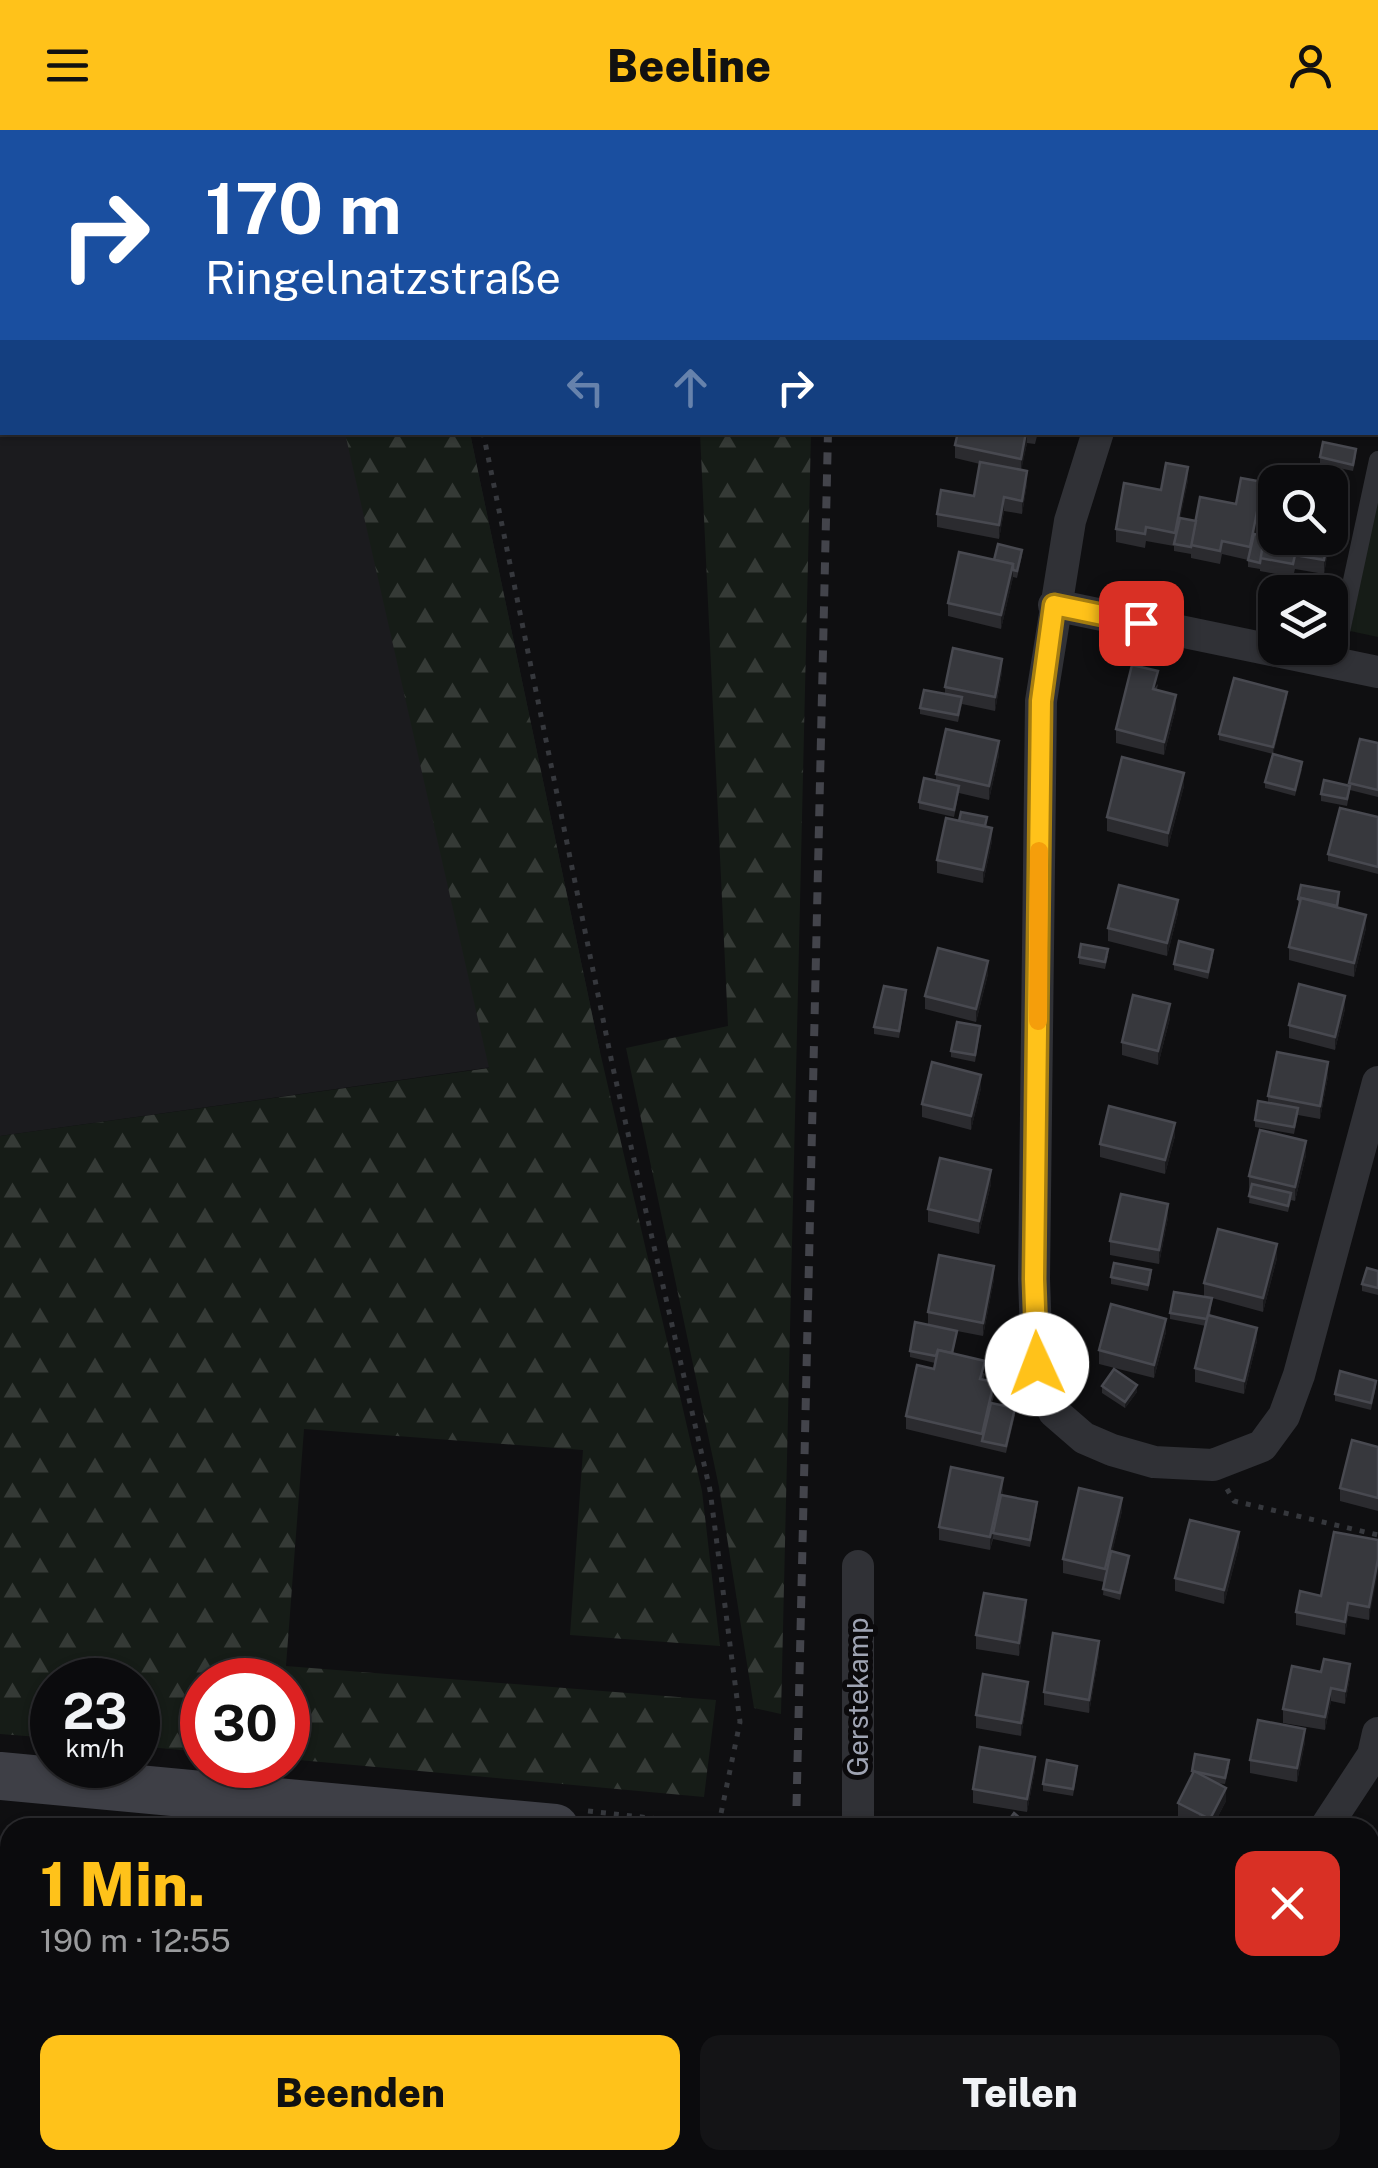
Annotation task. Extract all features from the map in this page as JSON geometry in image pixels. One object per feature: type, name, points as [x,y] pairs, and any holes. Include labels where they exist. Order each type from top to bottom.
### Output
[{"type":"main road","points":[[0,1776],[448,1818]]},
{"type":"street","points":[[1097,435],[1070,521],[1041,701],[1034,1279],[1037,1364],[1054,1412],[1084,1438],[1154,1462],[1213,1465],[1262,1446],[1284,1416],[1299,1375],[1378,1082]]},
{"type":"street","points":[[1054,605],[1258,648]]},
{"type":"street","points":[[1340,665],[1378,672]]},
{"type":"street","name":"Gerstekamp","points":[[858,1566],[858,1818]]},
{"type":"street","points":[[1331,1818],[1372,1754],[1378,1733]]},
{"type":"lane","points":[[1348,599],[1378,460]]},
{"type":"path","points":[[484,435],[613,1068],[710,1490],[740,1722],[719,1818]]},
{"type":"path","points":[[1213,1465],[1234,1501],[1378,1536]]},
{"type":"shaded area","points":[[0,435],[470,435],[600,1052],[0,1136]]},
{"type":"green space","points":[[345,435],[470,435],[600,1052],[702,1491],[720,1646],[570,1635],[583,1450],[304,1429],[287,1658],[180,1658],[180,1750],[160,1748],[160,1658],[30,1658],[30,1736],[0,1734],[0,1136],[489,1068]]},
{"type":"green space","points":[[700,435],[811,435],[781,1714],[754,1708],[719,1487],[626,1048],[728,1026]]},
{"type":"green space","points":[[1378,497],[1378,637],[1350,631]]},
{"type":"green space","points":[[310,1668],[716,1700],[704,1797],[310,1761]]},
{"type":"building","points":[[957,435],[1025,435],[1021,459],[955,445]]},
{"type":"building","points":[[1323,442],[1356,449],[1353,465],[1320,457]]},
{"type":"building","points":[[980,462],[1027,471],[1022,501],[1004,497],[999,525],[937,514],[941,490],[974,496]]},
{"type":"building","points":[[1166,463],[1188,467],[1175,533],[1146,527],[1145,534],[1116,529],[1124,483],[1161,490]]},
{"type":"building","points":[[1241,478],[1258,481],[1258,507],[1250,547],[1222,541],[1220,551],[1191,545],[1200,497],[1236,504]]},
{"type":"building","points":[[1180,518],[1196,521],[1191,547],[1174,544]]},
{"type":"building","points":[[1254,534],[1258,535],[1260,563],[1248,560]]},
{"type":"building","points":[[998,544],[1022,550],[1017,571],[1013,564],[994,560]]},
{"type":"building","points":[[959,552],[1013,564],[1001,615],[948,603]]},
{"type":"building","points":[[1261,555],[1295,555],[1293,564],[1260,558]]},
{"type":"building","points":[[1295,555],[1325,555],[1324,560]]},
{"type":"building","points":[[953,648],[1002,659],[995,697],[945,687]]},
{"type":"building","points":[[1132,665],[1158,671],[1153,689],[1176,695],[1164,742],[1116,729]]},
{"type":"building","points":[[1234,678],[1287,692],[1273,747],[1219,734]]},
{"type":"building","points":[[924,690],[962,697],[958,715],[920,708]]},
{"type":"building","points":[[946,729],[999,741],[989,786],[936,774]]},
{"type":"building","points":[[1360,739],[1378,743],[1378,790],[1349,783]]},
{"type":"building","points":[[1273,754],[1302,762],[1295,790],[1265,782]]},
{"type":"building","points":[[1122,757],[1184,773],[1168,833],[1107,817]]},
{"type":"building","points":[[924,778],[959,786],[954,810],[919,802]]},
{"type":"building","points":[[1324,780],[1350,786],[1347,799],[1321,794]]},
{"type":"building","points":[[1340,808],[1378,817],[1378,867],[1328,854]]},
{"type":"building","points":[[961,812],[987,817],[985,826],[959,821]]},
{"type":"building","points":[[946,818],[992,828],[983,870],[937,860]]},
{"type":"building","points":[[1119,885],[1178,900],[1167,943],[1108,928]]},
{"type":"building","points":[[1301,885],[1339,892],[1337,906],[1298,899]]},
{"type":"building","points":[[1301,898],[1366,915],[1354,963],[1289,947]]},
{"type":"building","points":[[1179,941],[1213,950],[1208,972],[1174,964]]},
{"type":"building","points":[[1081,944],[1108,949],[1105,962],[1079,957]]},
{"type":"building","points":[[938,948],[988,961],[976,1009],[925,996]]},
{"type":"building","points":[[1299,984],[1345,996],[1335,1037],[1289,1025]]},
{"type":"building","points":[[884,986],[906,990],[899,1031],[874,1027]]},
{"type":"building","points":[[1133,995],[1170,1004],[1158,1051],[1122,1042]]},
{"type":"building","points":[[957,1022],[980,1026],[975,1055],[951,1051]]},
{"type":"building","points":[[1277,1052],[1328,1062],[1320,1106],[1268,1096]]},
{"type":"building","points":[[932,1062],[981,1075],[971,1116],[922,1104]]},
{"type":"building","points":[[1258,1101],[1298,1108],[1294,1127],[1255,1120]]},
{"type":"building","points":[[1109,1106],[1175,1123],[1165,1160],[1100,1144]]},
{"type":"building","points":[[1260,1130],[1306,1141],[1295,1187],[1249,1176]]},
{"type":"building","points":[[940,1158],[991,1170],[979,1221],[928,1209]]},
{"type":"building","points":[[1252,1184],[1291,1193],[1288,1206],[1249,1196]]},
{"type":"building","points":[[1121,1194],[1168,1204],[1159,1250],[1110,1241]]},
{"type":"building","points":[[1218,1229],[1277,1244],[1263,1298],[1204,1283]]},
{"type":"building","points":[[939,1255],[994,1266],[983,1323],[928,1312]]},
{"type":"building","points":[[1114,1263],[1151,1270],[1148,1285],[1111,1277]]},
{"type":"building","points":[[1367,1268],[1378,1271],[1378,1288],[1362,1284]]},
{"type":"building","points":[[1174,1292],[1212,1298],[1207,1319],[1170,1313]]},
{"type":"building","points":[[1111,1304],[1166,1319],[1154,1365],[1099,1350]]},
{"type":"building","points":[[1208,1315],[1257,1328],[1244,1381],[1195,1368]]},
{"type":"building","points":[[915,1322],[957,1331],[952,1353],[938,1350],[936,1356],[910,1351]]},
{"type":"building","points":[[938,1350],[985,1361],[980,1379],[994,1382],[982,1434],[906,1416],[917,1365],[934,1369]]},
{"type":"building","points":[[1114,1369],[1137,1385],[1125,1402],[1102,1386]]},
{"type":"building","points":[[1340,1371],[1376,1381],[1371,1403],[1335,1394]]},
{"type":"building","points":[[991,1403],[1015,1408],[1006,1446],[982,1441]]},
{"type":"building","points":[[1352,1440],[1378,1447],[1378,1498],[1340,1488]]},
{"type":"building","points":[[951,1467],[1003,1478],[990,1537],[939,1527]]},
{"type":"building","points":[[1079,1488],[1122,1498],[1105,1569],[1063,1559]]},
{"type":"building","points":[[1001,1495],[1037,1502],[1030,1540],[993,1533]]},
{"type":"building","points":[[1190,1520],[1239,1532],[1224,1590],[1175,1578]]},
{"type":"building","points":[[1334,1532],[1378,1540],[1369,1607],[1348,1603],[1345,1622],[1296,1612],[1300,1591],[1321,1596]]},
{"type":"building","points":[[1111,1551],[1129,1556],[1120,1593],[1103,1589]]},
{"type":"building","points":[[984,1593],[1026,1600],[1019,1643],[976,1635]]},
{"type":"building","points":[[1053,1633],[1099,1641],[1089,1700],[1044,1692]]},
{"type":"building","points":[[1324,1659],[1350,1664],[1345,1691],[1331,1688],[1325,1717],[1283,1709],[1292,1666],[1321,1672]]},
{"type":"building","points":[[983,1674],[1028,1682],[1021,1723],[976,1715]]},
{"type":"building","points":[[1258,1720],[1305,1729],[1297,1768],[1250,1760]]},
{"type":"building","points":[[980,1747],[1035,1757],[1027,1799],[973,1789]]},
{"type":"building","points":[[1195,1754],[1229,1760],[1225,1778],[1192,1771]]},
{"type":"building","points":[[1047,1760],[1077,1766],[1073,1789],[1043,1784]]},
{"type":"building","points":[[1194,1771],[1226,1788],[1211,1818],[1178,1803]]},
{"type":"railway","points":[[796,1818],[828,435]]},
{"type":"slow traffic","points":[[1038,1021],[1039,851]]},
{"type":"route","points":[[1037,1364],[1034,1279],[1041,701],[1054,605],[1141,623]]}]
